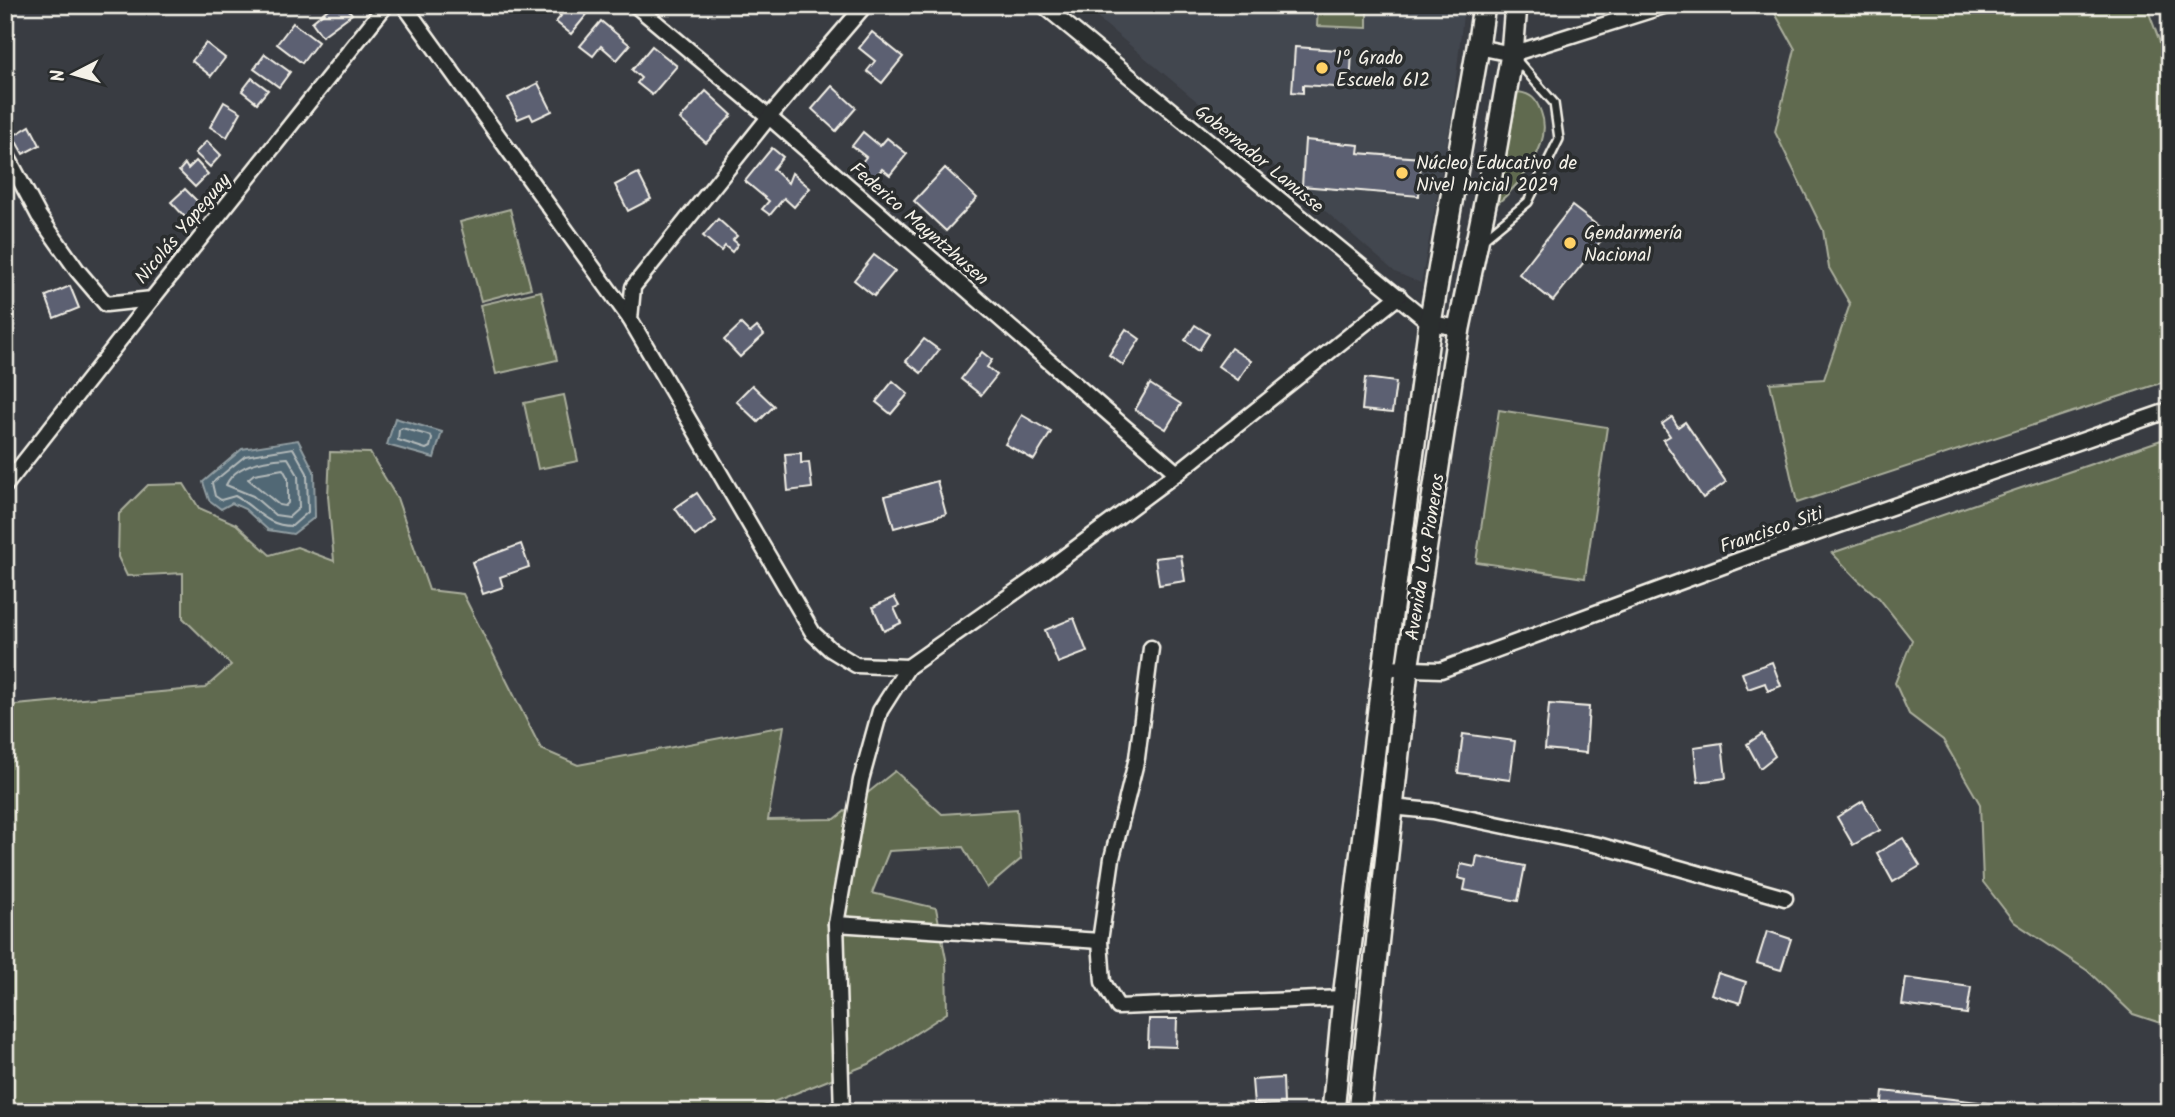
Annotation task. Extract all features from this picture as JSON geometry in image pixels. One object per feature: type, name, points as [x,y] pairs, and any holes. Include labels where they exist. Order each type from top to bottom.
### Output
[{"type":"main road","name":"Avenida Los Pioneros","points":[[1333,1112],[1384,668],[1430,323],[1484,5]]},
{"type":"main road","name":"Avenida Los Pioneros","points":[[1359,1112],[1407,670],[1459,328],[1491,175],[1512,54],[1516,5]]},
{"type":"street","name":"Nicolás Yapeguay","points":[[5,152],[39,216],[76,270],[106,304],[152,299],[386,5]]},
{"type":"street","points":[[404,5],[630,319],[813,633],[830,649],[856,665],[908,667]]},
{"type":"street","name":"Federico Mayntzhusen","points":[[635,5],[769,117],[1177,473]]},
{"type":"street","points":[[630,319],[633,287],[769,117],[865,5]]},
{"type":"street","name":"Gobernador Lanusse","points":[[1042,5],[1430,323]]},
{"type":"street","points":[[1478,47],[1512,54],[1667,5]]},
{"type":"street","points":[[842,1112],[836,923],[861,780],[880,711],[908,667],[1045,571],[1177,473],[1399,296]]},
{"type":"street","points":[[5,486],[152,299]]},
{"type":"street","points":[[1430,323],[1459,328]]},
{"type":"street","name":"Francisco Siti","points":[[1384,668],[1441,670],[1753,555],[2170,410]]},
{"type":"street","points":[[1151,648],[1137,758],[1112,858],[1100,941],[1103,982],[1118,1007],[1344,998]]},
{"type":"street","points":[[1391,807],[1433,811],[1598,845],[1785,898]]},
{"type":"street","points":[[836,923],[1100,941]]},
{"type":"lane","points":[[1476,245],[1528,202],[1559,139],[1554,103],[1512,54]]},
{"type":"shaded area","points":[[1082,5],[1464,5],[1452,115],[1421,283],[1395,272],[1273,165]]},
{"type":"green space","points":[[1318,5],[1367,5],[1367,28],[1317,26]]},
{"type":"green space","points":[[2146,5],[2170,69],[2170,380],[1797,503],[1770,383],[1824,379],[1850,304],[1829,268],[1823,230],[1775,132],[1795,49],[1771,6]]},
{"type":"green space","points":[[1518,92],[1527,94],[1537,104],[1544,125],[1543,138],[1539,151],[1524,175],[1496,205]]},
{"type":"green space","points":[[510,209],[531,288],[481,301],[460,222]]},
{"type":"green space","points":[[541,291],[557,360],[496,374],[480,305]]},
{"type":"green space","points":[[564,395],[578,461],[538,469],[524,403]]},
{"type":"green space","points":[[1499,410],[1607,427],[1585,578],[1476,562]]},
{"type":"green space","points":[[2170,437],[2170,1026],[2133,1014],[2088,971],[2014,922],[1983,882],[1980,804],[1943,740],[1909,714],[1895,683],[1912,640],[1879,598],[1832,553]]},
{"type":"green space","points":[[330,452],[370,453],[397,498],[429,590],[463,594],[541,749],[578,765],[784,726],[768,820],[835,819],[895,771],[942,814],[1017,809],[1021,859],[987,888],[963,847],[889,851],[872,893],[936,908],[946,959],[947,1013],[869,1064],[748,1112],[5,1112],[5,706],[205,688],[231,665],[183,618],[183,573],[127,576],[118,557],[119,514],[148,485],[184,484],[199,508],[236,524],[270,555],[297,547],[334,561],[328,496]]},
{"type":"water","points":[[395,418],[442,432],[434,458],[387,445]]},
{"type":"water","points":[[298,440],[314,471],[315,517],[293,534],[268,530],[245,509],[232,503],[221,509],[209,500],[203,482],[242,449]]},
{"type":"building","points":[[333,5],[345,5],[352,14],[322,36],[312,22]]},
{"type":"building","points":[[555,5],[593,7],[571,34],[556,22],[561,16],[552,9]]},
{"type":"building","points":[[601,21],[630,45],[617,60],[601,46],[593,56],[580,46]]},
{"type":"building","points":[[293,23],[318,42],[302,63],[277,44]]},
{"type":"building","points":[[872,32],[903,57],[882,83],[867,71],[875,61],[859,48]]},
{"type":"building","points":[[206,43],[225,58],[211,76],[192,61]]},
{"type":"building","points":[[652,46],[677,66],[652,95],[637,83],[641,78],[632,70]]},
{"type":"building","name":"1º Grado Escuela 612","points":[[1295,47],[1352,51],[1350,88],[1303,85],[1303,93],[1292,92]]},
{"type":"building","points":[[265,54],[290,72],[279,87],[254,69]]},
{"type":"building","points":[[252,78],[268,90],[257,103],[242,91]]},
{"type":"building","points":[[538,83],[552,111],[533,120],[530,114],[518,119],[508,98]]},
{"type":"building","points":[[832,86],[856,108],[836,131],[812,109]]},
{"type":"building","points":[[706,91],[732,115],[706,143],[680,119]]},
{"type":"building","points":[[224,102],[241,112],[227,137],[210,127]]},
{"type":"building","points":[[30,126],[40,145],[23,154],[13,136]]},
{"type":"building","points":[[863,132],[880,146],[887,138],[907,154],[890,175],[882,169],[873,180],[858,167],[866,157],[852,146]]},
{"type":"building","points":[[1305,140],[1359,145],[1358,153],[1421,158],[1419,196],[1302,186]]},
{"type":"building","points":[[207,141],[221,155],[210,167],[195,153]]},
{"type":"building","points":[[772,148],[783,157],[773,169],[788,183],[792,173],[810,188],[794,207],[784,198],[770,215],[762,209],[769,201],[745,181]]},
{"type":"building","points":[[196,161],[208,174],[195,187],[179,171],[185,164],[188,169]]},
{"type":"building","points":[[945,168],[977,198],[946,231],[914,201]]},
{"type":"building","points":[[638,173],[651,199],[628,211],[615,185]]},
{"type":"building","points":[[185,189],[200,204],[186,218],[171,202]]},
{"type":"building","points":[[1572,206],[1607,233],[1553,301],[1519,274]]},
{"type":"building","points":[[718,219],[737,236],[733,240],[738,244],[732,252],[725,246],[721,251],[703,236]]},
{"type":"building","points":[[874,255],[895,271],[874,296],[854,280]]},
{"type":"building","points":[[70,286],[79,308],[54,318],[46,296]]},
{"type":"building","points":[[741,324],[750,333],[757,327],[764,335],[740,357],[724,340]]},
{"type":"building","points":[[1195,325],[1209,334],[1199,350],[1185,340]]},
{"type":"building","points":[[1126,329],[1140,339],[1123,365],[1109,355]]},
{"type":"building","points":[[924,339],[939,350],[921,373],[906,361]]},
{"type":"building","points":[[1231,348],[1251,361],[1238,380],[1218,366]]},
{"type":"building","points":[[982,352],[992,360],[987,367],[997,375],[981,395],[961,379]]},
{"type":"building","points":[[1365,378],[1396,382],[1392,413],[1362,410]]},
{"type":"building","points":[[893,381],[908,394],[891,414],[876,402]]},
{"type":"building","points":[[1150,384],[1181,404],[1166,429],[1135,410]]},
{"type":"building","points":[[752,385],[774,406],[758,422],[736,401]]},
{"type":"building","points":[[1022,415],[1051,432],[1034,460],[1005,444]]},
{"type":"building","points":[[1672,417],[1678,427],[1685,422],[1726,482],[1703,498],[1663,440],[1670,436],[1662,424]]},
{"type":"building","points":[[801,453],[801,463],[809,462],[812,488],[788,491],[785,454]]},
{"type":"building","points":[[937,481],[946,514],[894,528],[885,496]]},
{"type":"building","points":[[697,493],[716,521],[695,536],[675,508]]},
{"type":"building","points":[[521,544],[529,567],[500,577],[503,587],[483,594],[472,562]]},
{"type":"building","points":[[1181,555],[1185,581],[1159,585],[1155,558]]},
{"type":"building","points":[[894,597],[899,606],[894,608],[901,623],[884,631],[873,607]]},
{"type":"building","points":[[1074,618],[1087,652],[1058,663],[1045,630]]},
{"type":"building","points":[[1772,662],[1781,686],[1768,691],[1765,683],[1748,689],[1742,673]]},
{"type":"building","points":[[1549,704],[1589,707],[1586,753],[1545,749]]},
{"type":"building","points":[[1463,734],[1515,741],[1510,780],[1458,773]]},
{"type":"building","points":[[1762,734],[1775,756],[1760,768],[1747,744]]},
{"type":"building","points":[[1722,743],[1726,778],[1698,782],[1694,747]]},
{"type":"building","points":[[1863,801],[1880,830],[1853,845],[1837,817]]},
{"type":"building","points":[[1903,838],[1920,866],[1893,882],[1877,853]]},
{"type":"building","points":[[1477,856],[1525,866],[1518,901],[1464,890],[1466,880],[1458,878],[1461,864],[1475,867]]},
{"type":"building","points":[[1767,931],[1791,939],[1781,970],[1757,963]]},
{"type":"building","points":[[1718,973],[1746,982],[1740,1003],[1711,994]]},
{"type":"building","points":[[1906,978],[1971,987],[1967,1014],[1902,1005]]},
{"type":"building","points":[[1149,1019],[1177,1019],[1176,1047],[1148,1046]]},
{"type":"building","points":[[1283,1078],[1284,1104],[1254,1105],[1252,1080]]},
{"type":"building","points":[[1883,1091],[1995,1104],[1994,1112],[1881,1112]]},
{"type":"building","points":[[2074,1103],[2108,1109],[2107,1112],[2073,1112]]},
{"type":"place","name":"1º Grado Escuela 612","points":[[1322,68]]},
{"type":"place","name":"Núcleo Educativo de Nivel Inicial 2029","points":[[1402,173]]},
{"type":"place","name":"Gendarmería Nacional","points":[[1570,243]]}]
